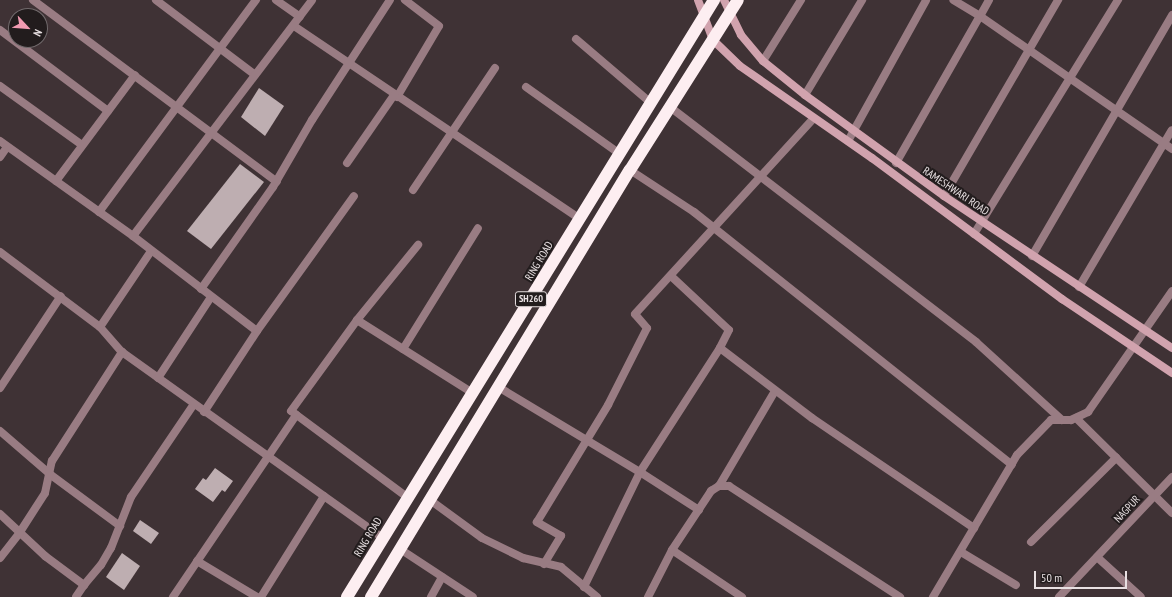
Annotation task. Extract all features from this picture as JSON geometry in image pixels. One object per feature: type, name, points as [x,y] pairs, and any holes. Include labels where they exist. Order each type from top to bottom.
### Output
[{"type":"highway","name":"RING ROAD","points":[[347,597],[407,497],[474,394],[714,0]]},
{"type":"highway","name":"SH260","points":[[371,597],[500,388],[630,170],[738,0]]},
{"type":"main road","points":[[698,0],[713,40],[740,66],[848,141],[974,234],[1172,373]]},
{"type":"main road","name":"RAMESHWARI ROAD","points":[[724,0],[741,35],[763,61],[805,95],[896,163],[1032,256],[1172,348]]},
{"type":"street","points":[[33,0],[178,105],[210,134],[277,182]]},
{"type":"street","points":[[156,0],[219,50],[255,75]]},
{"type":"street","points":[[99,212],[256,0]]},
{"type":"street","points":[[276,0],[300,17]]},
{"type":"street","points":[[133,236],[294,26],[312,0]]},
{"type":"street","points":[[201,289],[277,182],[312,120],[350,65],[390,0]]},
{"type":"street","points":[[347,163],[395,96],[439,26],[405,0]]},
{"type":"street","points":[[763,61],[801,0]]},
{"type":"street","points":[[805,95],[862,0]]},
{"type":"street","points":[[848,141],[855,132],[926,0]]},
{"type":"street","points":[[953,0],[1030,49],[1116,112],[1172,149]]},
{"type":"street","points":[[896,163],[989,0]]},
{"type":"street","points":[[944,196],[1058,0]]},
{"type":"street","points":[[974,234],[1068,78],[1091,47],[1118,0]]},
{"type":"street","points":[[1032,256],[1172,15]]},
{"type":"street","points":[[294,26],[395,96],[580,219]]},
{"type":"street","points":[[0,30],[108,111]]},
{"type":"street","points":[[576,39],[651,104]]},
{"type":"street","points":[[413,190],[495,68]]},
{"type":"street","points":[[56,181],[135,75]]},
{"type":"street","points":[[0,86],[82,145]]},
{"type":"street","points":[[526,87],[620,154]]},
{"type":"street","points":[[670,107],[762,176],[976,342],[1062,420]]},
{"type":"street","points":[[544,564],[561,536],[537,522],[585,439],[612,398],[647,328],[635,314],[715,229],[814,118]]},
{"type":"street","points":[[1079,287],[1172,130]]},
{"type":"street","points":[[0,141],[133,236],[257,331]]},
{"type":"street","points":[[0,157],[7,147]]},
{"type":"street","points":[[630,170],[715,229],[1012,465]]},
{"type":"street","points":[[204,412],[257,331],[354,196]]},
{"type":"street","points":[[403,349],[478,228]]},
{"type":"street","points":[[407,497],[291,411],[357,320],[418,245]]},
{"type":"street","points":[[100,327],[151,251]]},
{"type":"street","points":[[0,252],[61,296],[100,327],[122,352],[204,412],[383,538]]},
{"type":"street","points":[[584,587],[640,472],[720,348],[729,330],[671,276]]},
{"type":"street","points":[[933,597],[1012,465],[1051,420],[1076,418],[1088,412],[1172,290]]},
{"type":"street","points":[[0,388],[61,296]]},
{"type":"street","points":[[158,378],[211,297]]},
{"type":"street","points":[[357,320],[474,394]]},
{"type":"street","points":[[720,348],[812,418],[974,528]]},
{"type":"street","points":[[0,558],[20,532],[45,493],[51,475],[52,460],[122,352]]},
{"type":"street","points":[[500,388],[640,472],[699,510]]},
{"type":"street","points":[[648,597],[672,550],[711,491],[719,486],[775,391]]},
{"type":"street","points":[[76,597],[101,565],[120,526],[131,497],[194,404]]},
{"type":"street","points":[[173,597],[270,457],[296,415]]},
{"type":"street","points":[[1076,418],[1154,497],[1172,513]]},
{"type":"street","points":[[0,431],[51,475],[120,526]]},
{"type":"street","points":[[1031,542],[1116,458]]},
{"type":"street","name":"NAGPUR","points":[[1059,597],[1172,477]]},
{"type":"street","points":[[719,486],[729,486],[900,597]]},
{"type":"street","points":[[261,597],[324,496]]},
{"type":"street","points":[[430,500],[482,538],[523,558],[561,567],[597,597]]},
{"type":"street","points":[[0,514],[46,556],[84,585]]},
{"type":"street","points":[[400,549],[473,597]]},
{"type":"street","points":[[672,550],[742,597]]},
{"type":"street","points":[[961,552],[1016,585]]},
{"type":"street","points":[[1097,557],[1141,597]]},
{"type":"street","points":[[197,561],[257,597]]},
{"type":"street","points":[[431,597],[442,577]]},
{"type":"building","points":[[259,88],[284,106],[265,136],[241,117]]},
{"type":"building","points":[[240,164],[264,182],[211,249],[187,231]]},
{"type":"building","points":[[215,468],[233,481],[225,492],[222,490],[213,502],[195,489],[203,478],[206,480]]},
{"type":"building","points":[[140,520],[159,533],[151,544],[133,531]]},
{"type":"building","points":[[122,553],[140,566],[124,590],[106,577]]}]
